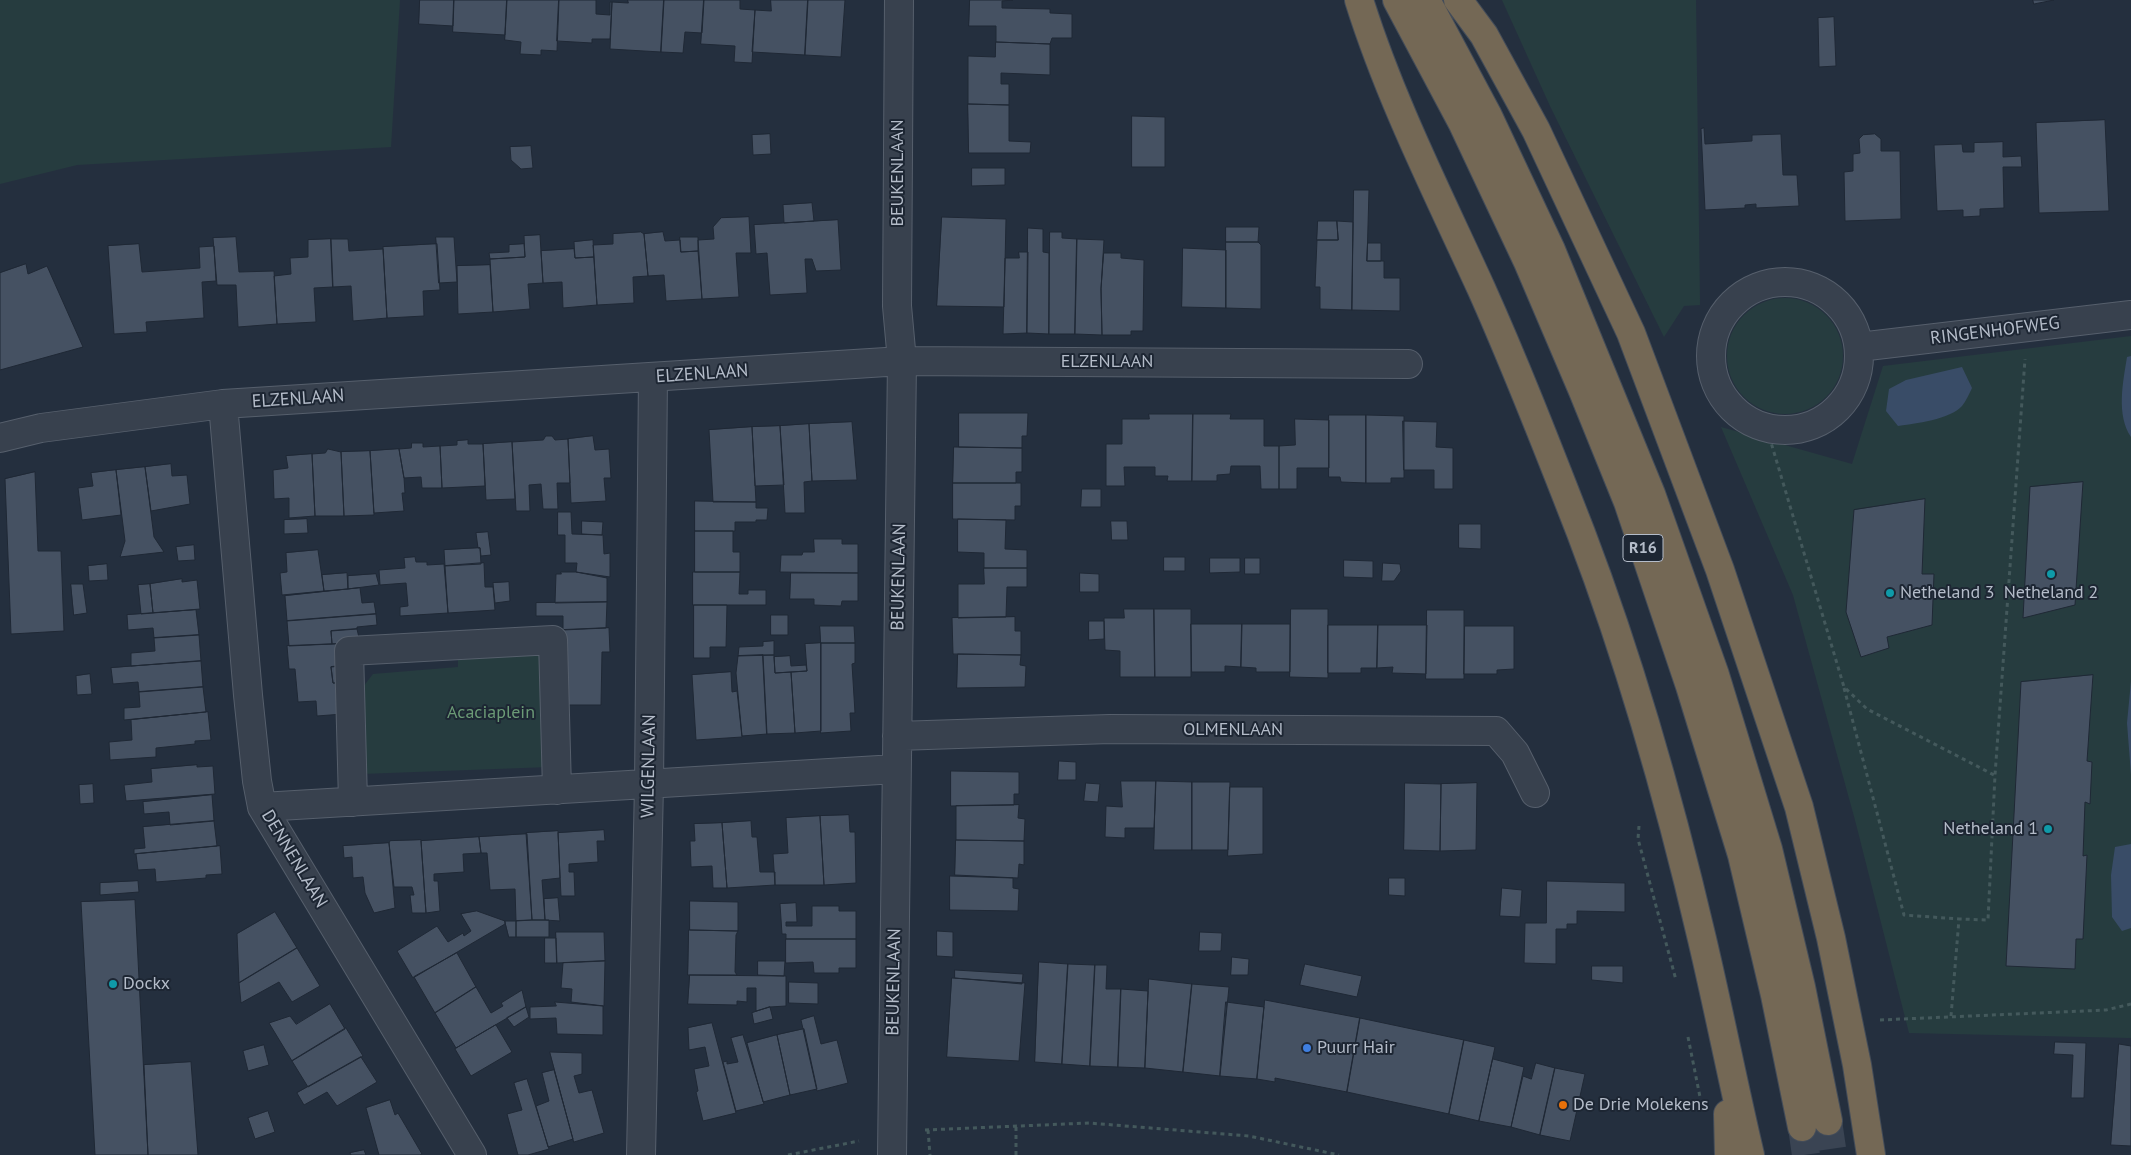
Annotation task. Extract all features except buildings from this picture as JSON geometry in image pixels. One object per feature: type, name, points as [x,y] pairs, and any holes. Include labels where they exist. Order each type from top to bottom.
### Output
[{"type":"highway","points":[[1359,0],[1369,32],[1418,150],[1495,320],[1582,535],[1665,790],[1703,940],[1750,1155]]},
{"type":"highway","name":"R16","points":[[1397,0],[1463,124],[1528,262],[1628,502],[1690,686],[1742,855],[1775,995],[1802,1127]]},
{"type":"highway","name":"R16","points":[[1426,0],[1486,114],[1551,250],[1658,512],[1715,675],[1768,849],[1800,987],[1828,1121]]},
{"type":"highway","points":[[1458,0],[1484,35],[1536,130],[1631,333],[1720,570],[1798,807],[1831,938],[1857,1065],[1871,1155]]},
{"type":"highway","points":[[1729,1155],[1727,1123],[1733,1083]]},
{"type":"street","name":"BEUKENLAAN","points":[[892,1145],[902,361],[897,306],[899,0]]},
{"type":"street","points":[[1789,282],[1812,287],[1833,299],[1848,317],[1855,332],[1859,348],[1857,376],[1844,402],[1823,421],[1796,430],[1767,429],[1741,417],[1722,396],[1711,369],[1712,340],[1723,314],[1744,294],[1766,284],[1789,282]]},
{"type":"street","name":"RINGENHOFWEG","points":[[1859,348],[2131,315]]},
{"type":"street","name":"ELZENLAAN","points":[[0,438],[41,428],[223,404],[902,361],[1408,364]]},
{"type":"street","name":"WILGENLAAN","points":[[641,1155],[649,784],[653,377]]},
{"type":"street","name":"DENNENLAAN","points":[[223,404],[248,695],[257,781],[262,807],[472,1155]]},
{"type":"street","points":[[352,802],[349,651],[553,640],[557,790]]},
{"type":"street","name":"OLMENLAAN","points":[[897,736],[1110,729],[1496,731],[1515,753],[1534,793]]},
{"type":"street","points":[[262,807],[896,769]]},
{"type":"path","points":[[1767,429],[1844,687],[1904,916],[1988,920],[1995,775],[2027,328]]},
{"type":"path","points":[[1844,687],[1867,709],[1995,775]]},
{"type":"path","points":[[1639,822],[1638,839],[1676,982]]},
{"type":"path","points":[[1951,1016],[1959,919]]},
{"type":"path","points":[[1873,1020],[2106,1010],[2131,1004]]},
{"type":"path","points":[[1687,1030],[1700,1099]]},
{"type":"path","points":[[788,1155],[892,1145],[928,1130],[1089,1123],[1249,1136],[1339,1155]]},
{"type":"path","points":[[1016,1126],[1016,1155]]},
{"type":"path","points":[[928,1130],[930,1155]]},
{"type":"green space","points":[[0,0],[400,0],[391,147],[77,165],[0,184]]},
{"type":"green space","points":[[1502,0],[1696,0],[1700,305],[1684,306],[1664,337],[1550,106]]},
{"type":"green space","points":[[1785,298],[1807,302],[1826,315],[1839,334],[1843,356],[1839,378],[1826,397],[1807,410],[1785,414],[1763,410],[1744,397],[1731,378],[1727,356],[1731,334],[1744,315],[1763,302]]},
{"type":"green space","points":[[2131,336],[2131,1038],[1909,1033],[1855,820],[1793,595],[1721,427],[1852,464],[1883,366]]},
{"type":"green space","name":"Acaciaplein","points":[[547,644],[549,767],[361,774],[356,696],[373,674],[458,667],[458,647]]},
{"type":"water","points":[[2131,356],[2131,437],[2123,419],[2122,398],[2127,357]]},
{"type":"water","points":[[1962,367],[1972,388],[1957,411],[1941,418],[1898,426],[1886,411],[1889,389],[1906,380]]},
{"type":"water","points":[[2131,681],[2131,775],[2127,723]]},
{"type":"water","points":[[2131,844],[2131,928],[2122,931],[2112,917],[2111,875],[2115,847]]},
{"type":"tunnel","points":[[1828,1121],[1833,1155]]},
{"type":"tunnel","points":[[1802,1127],[1806,1155]]},
{"type":"place","name":"Netheland 2","points":[[2051,574]]},
{"type":"place","name":"Netheland 3","points":[[1890,593]]},
{"type":"place","name":"Netheland 1","points":[[2048,829]]},
{"type":"place","name":"Dockx","points":[[113,984]]},
{"type":"place","name":"Puurr Hair","points":[[1307,1048]]},
{"type":"place","name":"De Drie Molekens","points":[[1563,1105]]}]
